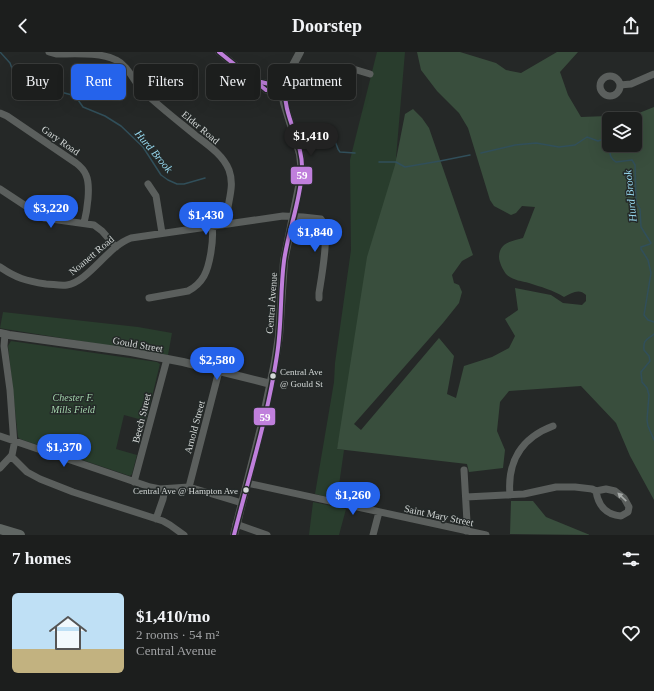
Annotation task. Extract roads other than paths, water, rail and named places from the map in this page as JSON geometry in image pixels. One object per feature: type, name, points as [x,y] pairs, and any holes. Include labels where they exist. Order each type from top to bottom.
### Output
[{"type":"highway","points":[[0,529],[20,535]]},
{"type":"main road","name":"Central Avenue","points":[[294,64],[300,52]]},
{"type":"main road","name":"Central Avenue","points":[[234,535],[271,384],[278,343],[284,261],[301,182],[302,165],[284,100]]},
{"type":"main road","name":"Gould Street","points":[[2,334],[125,351],[167,359],[271,384]]},
{"type":"street","name":"Elder Road","points":[[49,52],[56,54],[105,56],[120,62],[128,70],[144,92],[218,154],[226,165],[231,178],[232,188],[227,215],[227,224]]},
{"type":"street","points":[[219,52],[235,64]]},
{"type":"street","points":[[356,70],[370,74]]},
{"type":"street","points":[[620,85],[631,84],[654,74]]},
{"type":"street","points":[[260,84],[268,90]]},
{"type":"street","name":"Gary Road","points":[[0,113],[5,114],[20,124],[76,163],[83,170],[86,174],[88,183],[84,223]]},
{"type":"street","points":[[148,184],[156,196],[162,233]]},
{"type":"street","points":[[0,189],[44,218],[84,223],[94,226],[99,229],[116,247]]},
{"type":"street","name":"Noanett Road","points":[[0,267],[12,275],[25,280],[68,285],[80,279],[123,241],[131,238],[283,216],[294,216],[319,219],[324,222],[325,246],[319,298]]},
{"type":"street","points":[[149,298],[184,292],[193,288],[200,282],[205,274],[212,245],[212,226]]},
{"type":"street","points":[[0,468],[11,456],[14,450],[10,390],[2,334]]},
{"type":"street","name":"Beech Street","points":[[134,482],[167,359]]},
{"type":"street","name":"Arnold Street","points":[[189,487],[219,371]]},
{"type":"street","points":[[510,495],[510,474],[516,457],[532,437],[540,431],[553,426]]},
{"type":"street","points":[[0,436],[153,488],[165,489],[189,487],[242,503]]},
{"type":"street","points":[[11,456],[28,472],[40,479],[73,492],[168,523],[184,535]]},
{"type":"street","points":[[464,470],[467,522],[465,532]]},
{"type":"street","name":"Saint Mary Street","points":[[247,483],[465,532],[486,535]]},
{"type":"street","points":[[466,497],[528,494],[560,487],[584,488],[596,491],[606,489],[617,492],[624,498],[630,509],[621,516],[608,512],[598,502],[596,491]]},
{"type":"street","points":[[156,519],[165,489]]},
{"type":"street","points":[[373,535],[379,512]]},
{"type":"street","points":[[236,524],[267,535]]},
{"type":"waterway","name":"Hurd Brook","points":[[0,52],[10,63],[13,71],[21,78],[39,81],[53,90],[72,95],[76,97],[83,107],[105,116],[121,126],[143,147],[161,175],[168,180],[177,184],[184,184],[205,178]]},
{"type":"waterway","name":"Hurd Brook","points":[[302,140],[313,142],[328,136],[333,138],[340,152],[355,153]]},
{"type":"waterway","name":"Hurd Brook","points":[[481,153],[515,145],[536,143],[559,147],[575,145],[587,137],[598,141],[602,140]]},
{"type":"waterway","name":"Hurd Brook","points":[[610,152],[610,155],[616,162],[632,160],[635,165],[636,202],[640,209],[641,227],[651,243],[641,247],[648,260],[651,273],[644,315],[648,320],[654,322]]},
{"type":"waterway","name":"Hurd Brook","points":[[379,162],[396,162],[405,167],[470,155]]},
{"type":"waterway","name":"Hurd Brook","points":[[654,334],[646,340],[644,344],[644,350],[649,356],[650,361],[641,372],[642,382],[647,388],[649,395],[647,420],[654,440]]},
{"type":"place","name":"Central Ave @ Gould St","points":[[273,376]]},
{"type":"place","name":"Central Ave @ Hampton Ave","points":[[246,490]]},
{"type":"park label","name":"Chester F. Mills Field","points":[[73,402]]}]
